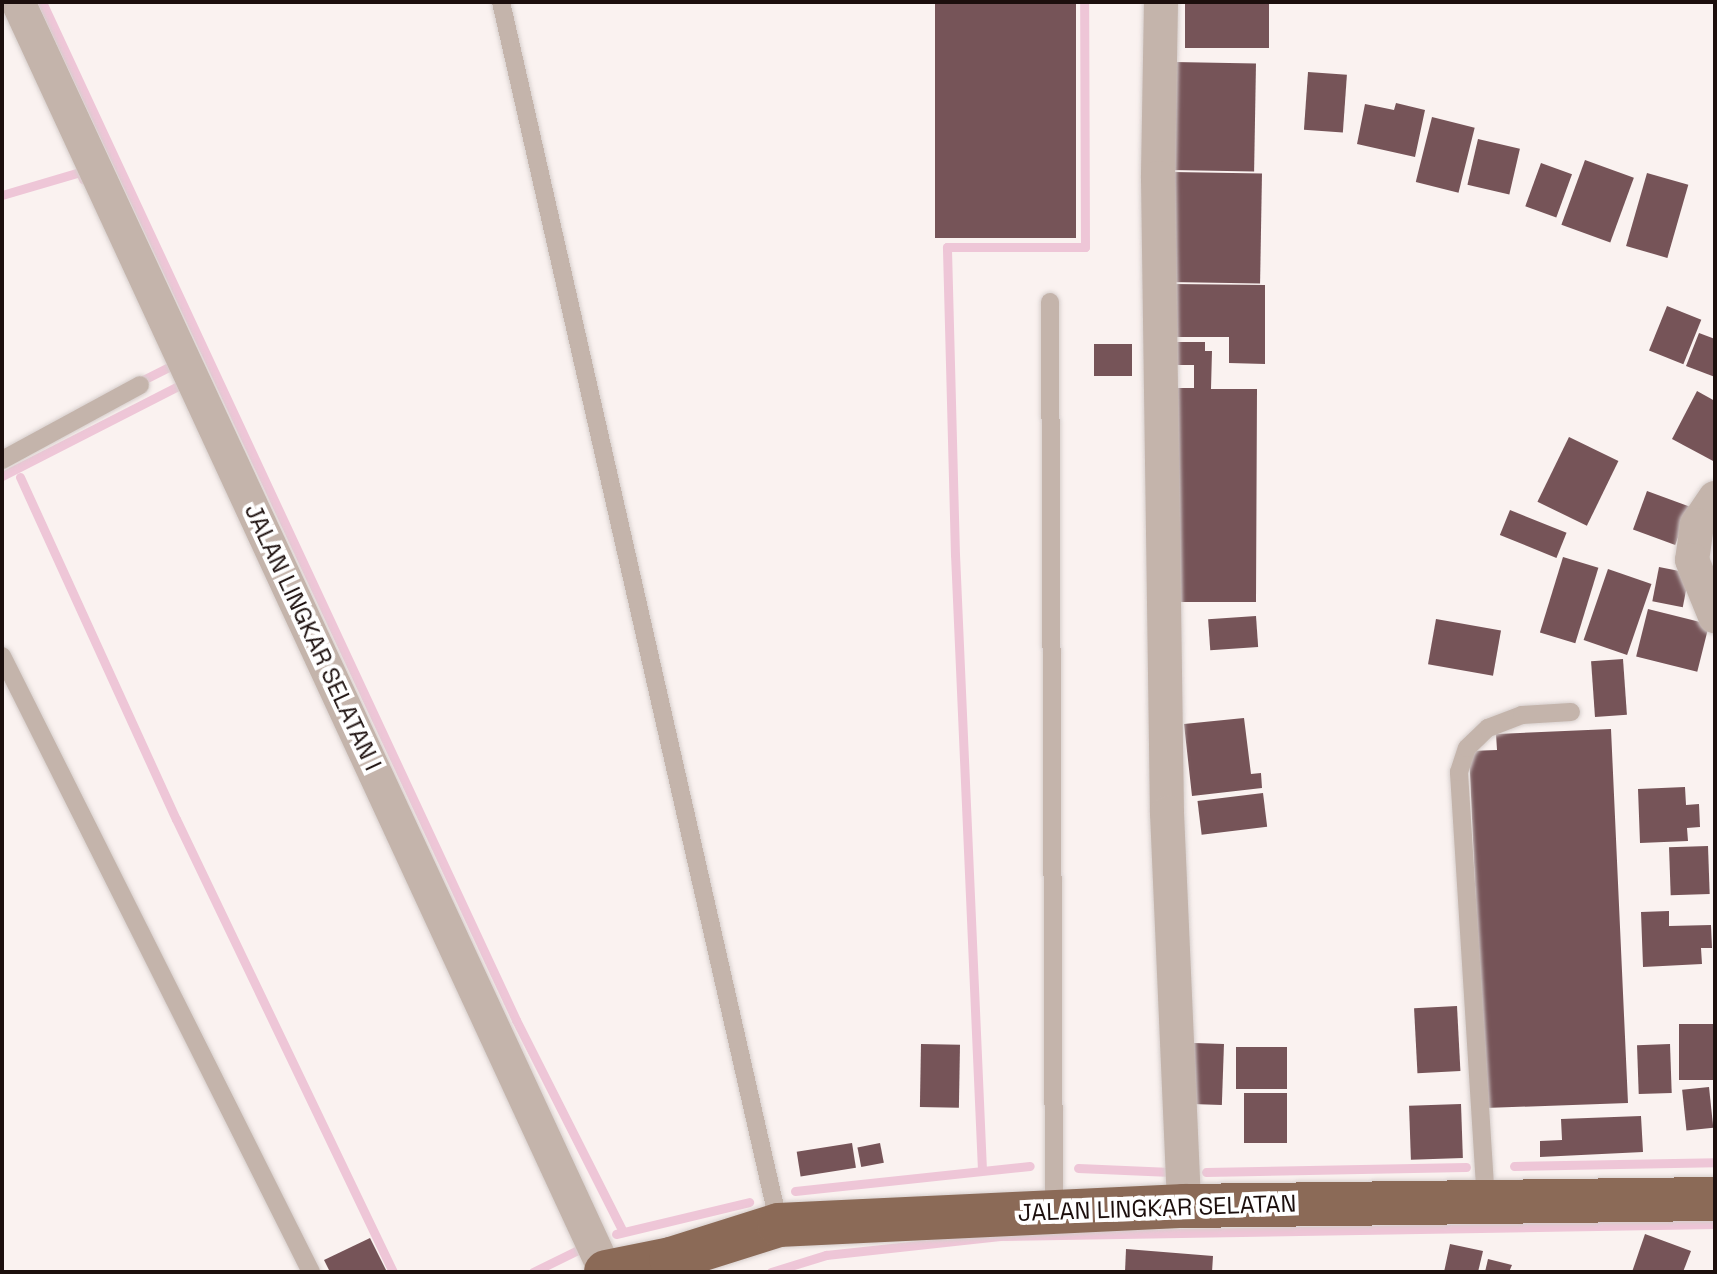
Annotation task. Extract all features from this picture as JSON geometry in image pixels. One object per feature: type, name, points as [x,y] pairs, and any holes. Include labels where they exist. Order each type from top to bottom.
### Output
[{"type":"highway","name":"JALAN LINGKAR SELATAN","points":[[606,1272],[674,1266],[779,1225],[1184,1206],[1715,1199]]},
{"type":"street","name":"JALAN LINGKAR SELATAN I","points":[[18,2],[606,1272]]},
{"type":"street","points":[[1161,2],[1158,178],[1167,813],[1184,1206]]},
{"type":"street","points":[[1706,511],[1692,560],[1715,616]]},
{"type":"lane","points":[[501,2],[779,1225]]},
{"type":"lane","points":[[1050,302],[1054,1210]]},
{"type":"lane","points":[[2,460],[140,385]]},
{"type":"lane","points":[[2,656],[311,1272]]},
{"type":"lane","points":[[1486,1202],[1459,772],[1467,748],[1488,728],[1522,715],[1571,712]]},
{"type":"building","points":[[935,2],[1076,2],[1076,238],[935,238]]},
{"type":"building","points":[[1185,2],[1269,2],[1269,48],[1185,48]]},
{"type":"building","points":[[1174,62],[1256,63],[1254,171],[1172,170]]},
{"type":"building","points":[[1308,72],[1347,75],[1343,133],[1304,130]]},
{"type":"building","points":[[1396,103],[1425,110],[1415,157],[1357,144],[1365,104],[1394,110]]},
{"type":"building","points":[[1432,117],[1475,128],[1458,193],[1416,182]]},
{"type":"building","points":[[1478,139],[1520,149],[1509,194],[1467,185]]},
{"type":"building","points":[[1585,160],[1634,178],[1610,243],[1561,225]]},
{"type":"building","points":[[1541,163],[1572,174],[1556,218],[1525,206]]},
{"type":"building","points":[[1172,172],[1262,174],[1260,284],[1170,282]]},
{"type":"building","points":[[1647,173],[1688,185],[1667,258],[1626,246]]},
{"type":"building","points":[[1172,284],[1265,285],[1265,364],[1229,363],[1229,337],[1172,337]]},
{"type":"building","points":[[1667,306],[1701,320],[1683,364],[1649,351]]},
{"type":"building","points":[[1699,333],[1715,339],[1715,377],[1686,366]]},
{"type":"building","points":[[1174,342],[1205,342],[1205,351],[1212,351],[1211,389],[1257,389],[1256,602],[1169,602],[1170,388],[1194,388],[1194,365],[1174,365]]},
{"type":"building","points":[[1094,344],[1132,344],[1132,376],[1094,376]]},
{"type":"building","points":[[1697,391],[1715,401],[1715,462],[1672,439]]},
{"type":"building","points":[[1569,437],[1618,461],[1587,526],[1537,502]]},
{"type":"building","points":[[1647,491],[1689,506],[1675,545],[1633,530]]},
{"type":"building","points":[[1510,510],[1567,533],[1556,558],[1500,535]]},
{"type":"building","points":[[1563,557],[1598,568],[1575,643],[1540,633]]},
{"type":"building","points":[[1659,567],[1689,573],[1683,607],[1652,601]]},
{"type":"building","points":[[1608,569],[1651,584],[1627,655],[1584,640]]},
{"type":"building","points":[[1648,609],[1709,624],[1697,672],[1636,657]]},
{"type":"building","points":[[1256,616],[1258,647],[1210,650],[1208,619]]},
{"type":"building","points":[[1436,619],[1501,630],[1493,676],[1428,664]]},
{"type":"building","points":[[1623,659],[1627,715],[1595,717],[1591,661]]},
{"type":"building","points":[[1244,718],[1251,774],[1261,773],[1262,788],[1192,796],[1184,724]]},
{"type":"building","points":[[1611,729],[1628,1103],[1485,1108],[1469,751],[1497,750],[1496,734]]},
{"type":"building","points":[[1685,787],[1686,805],[1699,804],[1700,827],[1687,828],[1688,841],[1640,843],[1638,789]]},
{"type":"building","points":[[1263,793],[1267,827],[1202,835],[1197,801]]},
{"type":"building","points":[[1708,846],[1710,894],[1671,895],[1669,847]]},
{"type":"building","points":[[1669,911],[1669,926],[1711,925],[1712,948],[1701,948],[1702,964],[1643,967],[1641,912]]},
{"type":"building","points":[[1457,1006],[1460,1071],[1417,1073],[1414,1008]]},
{"type":"building","points":[[1679,1024],[1715,1024],[1715,1080],[1679,1080]]},
{"type":"building","points":[[1194,1043],[1224,1044],[1222,1105],[1192,1104]]},
{"type":"building","points":[[921,1044],[960,1045],[959,1108],[920,1107]]},
{"type":"building","points":[[1670,1044],[1672,1093],[1639,1094],[1637,1045]]},
{"type":"building","points":[[1236,1047],[1287,1047],[1287,1089],[1236,1089]]},
{"type":"building","points":[[1709,1087],[1713,1128],[1686,1131],[1682,1090]]},
{"type":"building","points":[[1244,1093],[1287,1093],[1287,1143],[1244,1143]]},
{"type":"building","points":[[1461,1104],[1463,1158],[1411,1160],[1409,1106]]},
{"type":"building","points":[[1641,1116],[1643,1152],[1540,1157],[1540,1141],[1562,1140],[1561,1119]]},
{"type":"building","points":[[852,1143],[856,1168],[801,1176],[797,1152]]},
{"type":"building","points":[[880,1143],[884,1163],[861,1167],[857,1147]]},
{"type":"building","points":[[1645,1234],[1691,1251],[1683,1272],[1632,1272]]},
{"type":"building","points":[[370,1238],[387,1272],[330,1272],[324,1260]]},
{"type":"building","points":[[1450,1244],[1483,1251],[1478,1272],[1444,1272]]},
{"type":"building","points":[[1126,1249],[1213,1256],[1212,1272],[1125,1272]]},
{"type":"building","points":[[1488,1259],[1512,1265],[1509,1272],[1485,1272]]},
{"type":"waterway","points":[[42,2],[516,1020],[623,1232]]},
{"type":"waterway","points":[[982,1170],[955,555],[947,247],[1085,247],[1084,2]]},
{"type":"waterway","points":[[2,195],[80,172],[83,179]]},
{"type":"waterway","points":[[135,384],[171,366]]},
{"type":"waterway","points":[[2,476],[180,385]]},
{"type":"waterway","points":[[20,477],[176,819],[393,1272]]},
{"type":"waterway","points":[[1514,1166],[1715,1162]]},
{"type":"waterway","points":[[1078,1168],[1171,1172],[1171,1165]]},
{"type":"waterway","points":[[795,1191],[1030,1166]]},
{"type":"waterway","points":[[1206,1172],[1466,1167]]},
{"type":"waterway","points":[[616,1234],[749,1202]]},
{"type":"waterway","points":[[771,1272],[826,1255],[1000,1236],[1715,1224]]},
{"type":"waterway","points":[[533,1272],[586,1246]]}]
